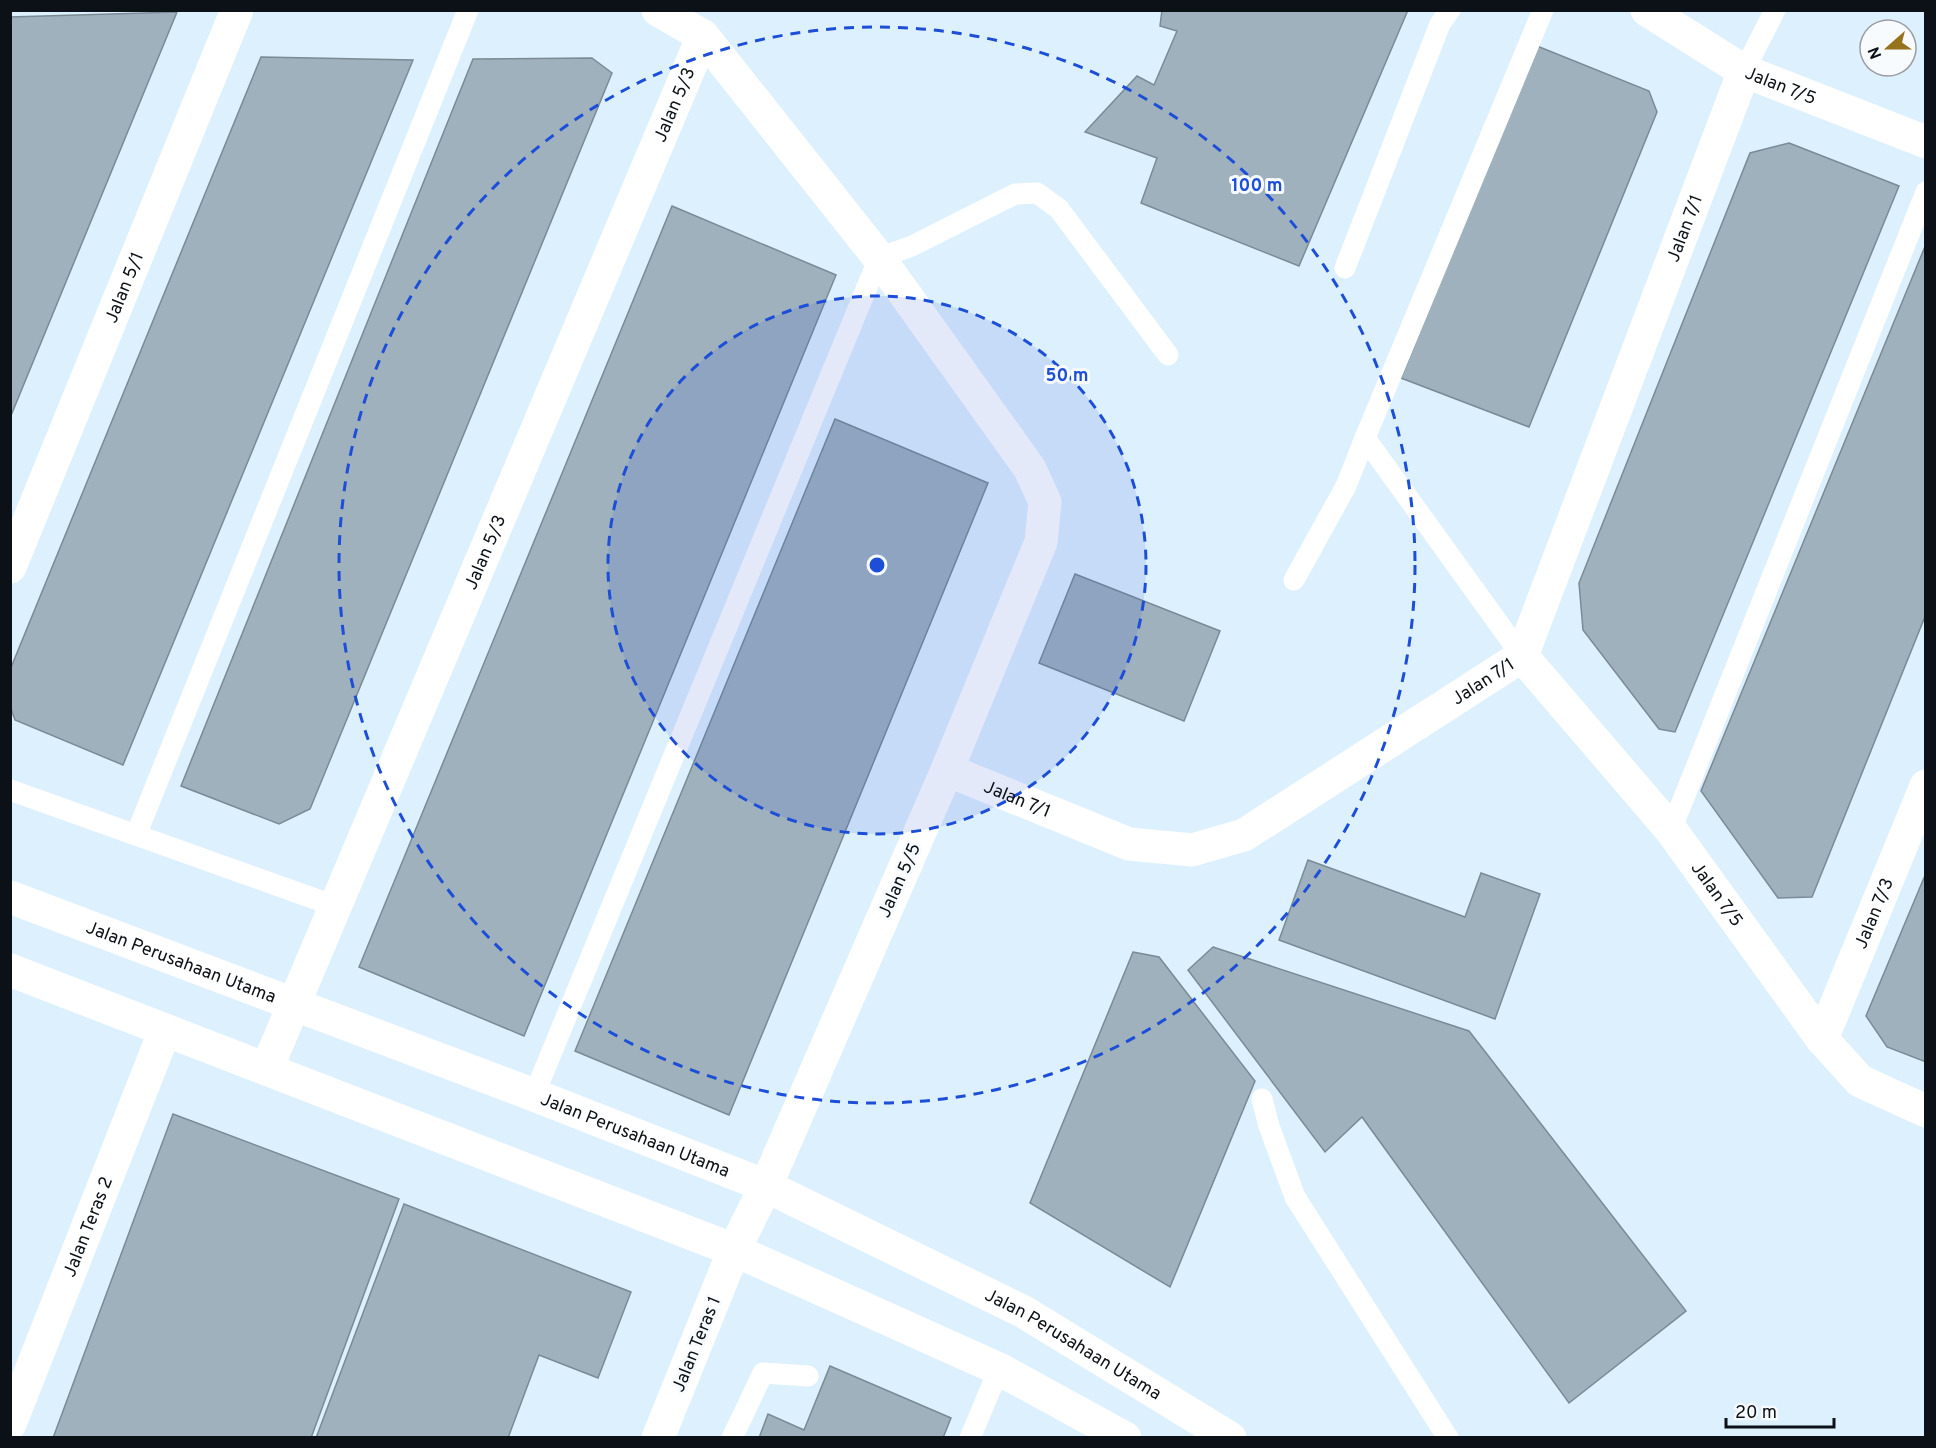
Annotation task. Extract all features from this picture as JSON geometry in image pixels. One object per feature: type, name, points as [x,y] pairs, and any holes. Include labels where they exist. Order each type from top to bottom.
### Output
[{"type":"street","name":"Jalan 5/1","points":[[10,567],[237,10]]},
{"type":"street","points":[[658,10],[703,36],[879,258]]},
{"type":"street","name":"Jalan 7/5","points":[[1647,10],[1744,71],[1926,142]]},
{"type":"street","name":"Jalan 5/3","points":[[267,1068],[703,36]]},
{"type":"street","name":"Jalan 7/1","points":[[947,770],[1129,844],[1192,850],[1244,835],[1522,656],[1744,71]]},
{"type":"street","name":"Jalan 5/5","points":[[734,1250],[766,1186],[947,770],[1041,542],[1045,502],[1030,469],[879,258]]},
{"type":"street","name":"Jalan 7/5","points":[[1522,656],[1671,830],[1822,1039],[1860,1080],[1926,1111]]},
{"type":"street","name":"Jalan 7/3","points":[[1822,1039],[1926,786]]},
{"type":"street","name":"Jalan Perusahaan Utama","points":[[10,897],[534,1095],[766,1186],[1024,1312],[1230,1437]]},
{"type":"street","points":[[10,970],[734,1250],[999,1369],[1125,1437]]},
{"type":"street","name":"Jalan Teras 2","points":[[10,1424],[165,1030]]},
{"type":"street","name":"Jalan Teras 1","points":[[658,1437],[734,1250]]},
{"type":"lane","points":[[136,835],[468,10]]},
{"type":"lane","points":[[1345,268],[1440,24],[1450,10]]},
{"type":"lane","points":[[1744,71],[1776,10]]},
{"type":"lane","points":[[1294,580],[1346,486],[1541,11]]},
{"type":"lane","points":[[1671,830],[1926,192]]},
{"type":"lane","points":[[534,1095],[879,258],[912,246],[1015,194],[1037,193],[1059,209],[1168,355]]},
{"type":"lane","points":[[1365,438],[1522,656]]},
{"type":"lane","points":[[10,790],[335,906]]},
{"type":"lane","points":[[1262,1099],[1294,1197],[1448,1437]]},
{"type":"lane","points":[[970,1437],[999,1369]]},
{"type":"lane","points":[[732,1437],[763,1372],[808,1376]]},
{"type":"building","points":[[1162,10],[1408,10],[1299,266],[1141,203],[1157,158],[1085,132],[1137,76],[1154,85],[1177,31],[1160,26]]},
{"type":"building","points":[[177,12],[10,418],[10,17]]},
{"type":"building","points":[[1537,46],[1649,91],[1657,112],[1529,427],[1401,378]]},
{"type":"building","points":[[261,57],[413,60],[123,765],[15,720],[10,706],[10,670]]},
{"type":"building","points":[[592,58],[612,73],[310,809],[279,824],[181,786],[473,59]]},
{"type":"building","points":[[1789,143],[1899,186],[1675,732],[1659,729],[1583,630],[1579,583],[1750,153]]},
{"type":"building","points":[[672,206],[836,275],[524,1036],[359,967]]},
{"type":"building","points":[[1926,244],[1926,614],[1812,897],[1778,898],[1701,791]]},
{"type":"building","points":[[835,419],[988,483],[729,1115],[575,1051]]},
{"type":"building","points":[[1075,574],[1220,631],[1184,721],[1039,663]]},
{"type":"building","points":[[1308,860],[1465,917],[1481,873],[1540,894],[1495,1019],[1279,940]]},
{"type":"building","points":[[1926,873],[1926,1062],[1887,1047],[1866,1016]]},
{"type":"building","points":[[1213,947],[1469,1031],[1686,1311],[1569,1403],[1362,1117],[1325,1152],[1188,970]]},
{"type":"building","points":[[1133,952],[1159,957],[1255,1081],[1170,1287],[1030,1203]]},
{"type":"building","points":[[173,1114],[399,1199],[311,1438],[53,1438]]},
{"type":"building","points":[[404,1204],[631,1292],[598,1378],[539,1355],[508,1438],[316,1438]]},
{"type":"building","points":[[830,1366],[951,1418],[943,1438],[759,1438],[768,1414],[804,1430]]}]
